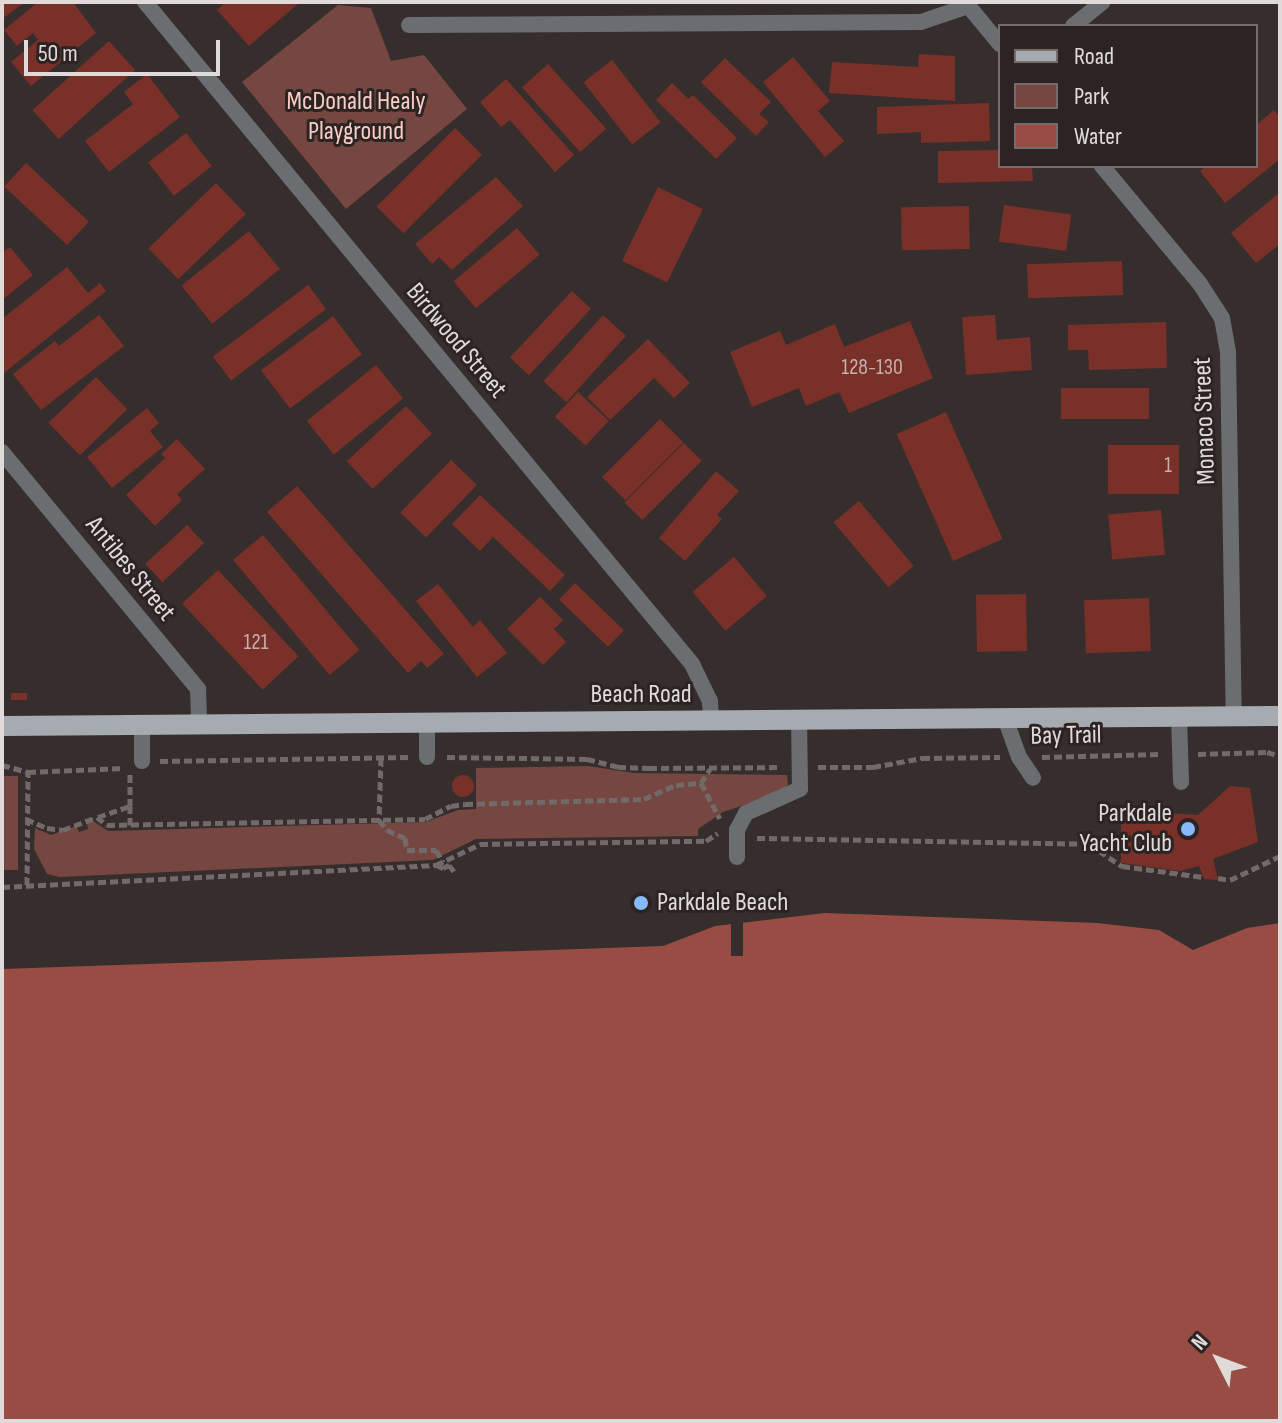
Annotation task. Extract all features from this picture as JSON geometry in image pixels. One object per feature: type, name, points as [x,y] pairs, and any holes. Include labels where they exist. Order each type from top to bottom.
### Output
[{"type":"main road","name":"Beach Road","points":[[2,726],[1280,716]]},
{"type":"street","name":"Birdwood Street","points":[[145,2],[692,664],[710,701],[711,721]]},
{"type":"street","points":[[1076,24],[1103,2]]},
{"type":"street","points":[[409,25],[921,22],[966,4],[998,42]]},
{"type":"street","name":"Monaco Street","points":[[1104,168],[1200,284],[1222,318],[1228,352],[1234,716]]},
{"type":"street","name":"Antibes Street","points":[[2,452],[198,689],[201,695],[199,725]]},
{"type":"street","points":[[1179,717],[1181,782]]},
{"type":"street","points":[[1005,718],[1019,757],[1033,778]]},
{"type":"street","points":[[737,857],[737,830],[746,813],[757,806],[788,797],[800,789],[799,720]]},
{"type":"street","points":[[427,723],[427,757]]},
{"type":"street","points":[[136,764],[142,726]]},
{"type":"path","name":"Bay Trail","points":[[854,767],[922,758],[1267,752],[1280,756]]},
{"type":"path","points":[[381,758],[379,820],[387,830],[405,838],[407,850],[436,850],[456,874]]},
{"type":"path","points":[[130,825],[136,764]]},
{"type":"path","points":[[701,783],[711,768]]},
{"type":"path","points":[[27,885],[28,772]]},
{"type":"path","points":[[97,817],[107,825],[425,819],[451,806],[465,804],[644,799],[676,785],[701,783]]},
{"type":"path","points":[[701,783],[722,821]]},
{"type":"path","points":[[26,819],[47,828],[63,830],[130,806]]},
{"type":"path","points":[[2,887],[436,865],[446,864],[457,852],[480,844],[706,841],[721,831],[737,830],[748,830],[760,841],[1089,844],[1122,866],[1203,877]]},
{"type":"path","points":[[1218,878],[1230,880],[1280,856]]},
{"type":"green space","name":"McDonald Healy Playground","points":[[338,5],[371,8],[391,61],[424,55],[467,109],[346,209],[242,82]]},
{"type":"green space","points":[[588,766],[634,773],[787,775],[788,785],[776,795],[723,812],[698,829],[698,836],[476,839],[433,860],[59,877],[47,874],[34,849],[35,828],[51,835],[76,826],[79,832],[88,829],[87,823],[93,821],[108,831],[426,822],[458,810],[476,809],[476,768]]},
{"type":"green space","points":[[2,776],[18,776],[18,870],[2,870]]},
{"type":"water","points":[[825,913],[1097,923],[1159,930],[1193,950],[1247,928],[1280,923],[1280,1421],[2,1421],[2,969],[663,946],[715,926]]},
{"type":"pier","points":[[731,917],[743,917],[743,956],[731,956]]},
{"type":"building","points":[[2,2],[25,2],[2,19]]},
{"type":"building","points":[[38,2],[73,2],[96,33],[31,86],[11,62],[38,40],[33,33],[17,46],[4,30]]},
{"type":"building","points":[[226,2],[300,2],[249,46],[217,10]]},
{"type":"building","points":[[109,41],[135,70],[59,139],[32,110]]},
{"type":"building","points":[[919,54],[955,56],[955,101],[829,93],[832,62],[918,67]]},
{"type":"building","points":[[793,57],[830,101],[818,111],[844,141],[825,157],[763,82]]},
{"type":"building","points":[[725,58],[771,102],[759,114],[769,122],[756,136],[701,82]]},
{"type":"building","points":[[612,60],[661,122],[632,144],[584,82]]},
{"type":"building","points":[[548,64],[606,129],[580,152],[522,87]]},
{"type":"building","points":[[147,74],[180,117],[109,172],[85,141],[133,104],[124,92]]},
{"type":"building","points":[[506,79],[574,155],[555,172],[510,120],[501,127],[480,102]]},
{"type":"building","points":[[672,83],[688,99],[693,95],[737,138],[716,159],[656,100]]},
{"type":"building","points":[[989,103],[990,141],[921,143],[921,132],[877,134],[877,107]]},
{"type":"building","points":[[1274,110],[1280,117],[1280,159],[1225,203],[1200,171],[1204,168],[1258,168],[1258,123]]},
{"type":"building","points":[[455,128],[482,155],[403,233],[377,206]]},
{"type":"building","points":[[186,133],[212,166],[174,196],[148,163]]},
{"type":"building","points":[[998,150],[998,168],[1032,168],[1033,181],[938,183],[938,151]]},
{"type":"building","points":[[26,163],[89,222],[67,245],[4,186]]},
{"type":"building","points":[[496,177],[523,206],[452,270],[439,257],[432,264],[415,244]]},
{"type":"building","points":[[216,183],[246,214],[178,279],[148,248]]},
{"type":"building","points":[[658,187],[703,209],[667,283],[622,261]]},
{"type":"building","points":[[1280,192],[1280,244],[1256,263],[1231,233]]},
{"type":"building","points":[[1004,205],[1071,214],[1066,251],[999,242]]},
{"type":"building","points":[[969,206],[970,249],[902,250],[901,207]]},
{"type":"building","points":[[517,228],[539,255],[476,308],[453,281]]},
{"type":"building","points":[[249,231],[280,269],[212,324],[181,286]]},
{"type":"building","points":[[10,247],[33,275],[2,300],[2,253]]},
{"type":"building","points":[[1122,261],[1123,295],[1028,298],[1027,264]]},
{"type":"building","points":[[67,267],[88,293],[100,283],[106,291],[4,373],[2,319]]},
{"type":"building","points":[[308,285],[326,309],[231,381],[213,357]]},
{"type":"building","points":[[572,291],[591,309],[529,375],[510,358]]},
{"type":"building","points":[[99,315],[124,346],[41,410],[13,374],[55,341],[59,346]]},
{"type":"building","points":[[603,315],[626,336],[566,402],[543,381]]},
{"type":"building","points":[[995,315],[997,340],[1030,337],[1032,370],[966,375],[962,317]]},
{"type":"building","points":[[333,316],[362,354],[290,408],[261,370]]},
{"type":"building","points":[[910,321],[933,378],[849,413],[839,392],[806,406],[799,388],[752,407],[730,352],[780,331],[786,345],[835,324],[844,347]]},
{"type":"building","points":[[1166,322],[1167,368],[1089,370],[1088,350],[1068,350],[1068,325]]},
{"type":"building","points":[[648,339],[690,383],[674,398],[654,378],[610,420],[587,397]]},
{"type":"building","points":[[376,365],[403,398],[334,454],[307,421]]},
{"type":"building","points":[[96,377],[127,409],[80,455],[49,423]]},
{"type":"building","points":[[1061,388],[1149,388],[1149,419],[1061,419]]},
{"type":"building","points":[[578,392],[609,421],[586,446],[555,417]]},
{"type":"building","points":[[406,406],[432,434],[373,489],[347,461]]},
{"type":"building","points":[[147,408],[159,423],[150,431],[163,447],[112,488],[87,457]]},
{"type":"building","points":[[946,412],[1003,539],[953,561],[897,434]]},
{"type":"building","points":[[660,419],[683,442],[625,500],[602,477]]},
{"type":"building","points":[[177,439],[205,469],[177,494],[182,500],[155,526],[126,495],[165,458],[161,454]]},
{"type":"building","points":[[684,443],[702,461],[642,520],[625,502]]},
{"type":"building","points":[[1108,445],[1179,445],[1179,494],[1108,494]]},
{"type":"building","points":[[451,460],[477,485],[426,538],[400,513]]},
{"type":"building","points":[[716,471],[739,491],[717,515],[722,519],[685,561],[659,538]]},
{"type":"building","points":[[297,486],[444,654],[427,668],[421,661],[408,673],[267,512]]},
{"type":"building","points":[[480,495],[565,575],[550,591],[493,537],[480,551],[452,524]]},
{"type":"building","points":[[859,501],[914,566],[888,587],[834,522]]},
{"type":"building","points":[[1161,510],[1165,555],[1112,559],[1108,515]]},
{"type":"building","points":[[187,525],[204,543],[162,582],[145,564]]},
{"type":"building","points":[[263,535],[359,650],[330,675],[233,560]]},
{"type":"building","points":[[734,557],[767,596],[725,631],[693,592]]},
{"type":"building","points":[[218,570],[298,656],[263,690],[182,603]]},
{"type":"building","points":[[575,583],[624,630],[608,647],[559,600]]},
{"type":"building","points":[[438,584],[473,627],[480,620],[507,653],[477,677],[416,601]]},
{"type":"building","points":[[1026,594],[1027,651],[977,652],[976,595]]},
{"type":"building","points":[[540,597],[563,620],[554,629],[566,642],[543,665],[507,629]]},
{"type":"building","points":[[1149,598],[1151,651],[1086,653],[1084,600]]},
{"type":"building","points":[[11,693],[27,693],[27,700],[11,700]]},
{"type":"building","points":[[459,775],[467,775],[474,786],[467,797],[459,797],[452,790],[452,782]]},
{"type":"building","name":"Parkdale Yacht Club","points":[[1230,786],[1250,788],[1258,842],[1213,859],[1218,880],[1204,879],[1199,866],[1180,871],[1121,863],[1121,810],[1198,815]]},
{"type":"place","name":"Parkdale Yacht Club","points":[[1188,829]]},
{"type":"place","name":"Parkdale Beach","points":[[641,903]]}]
